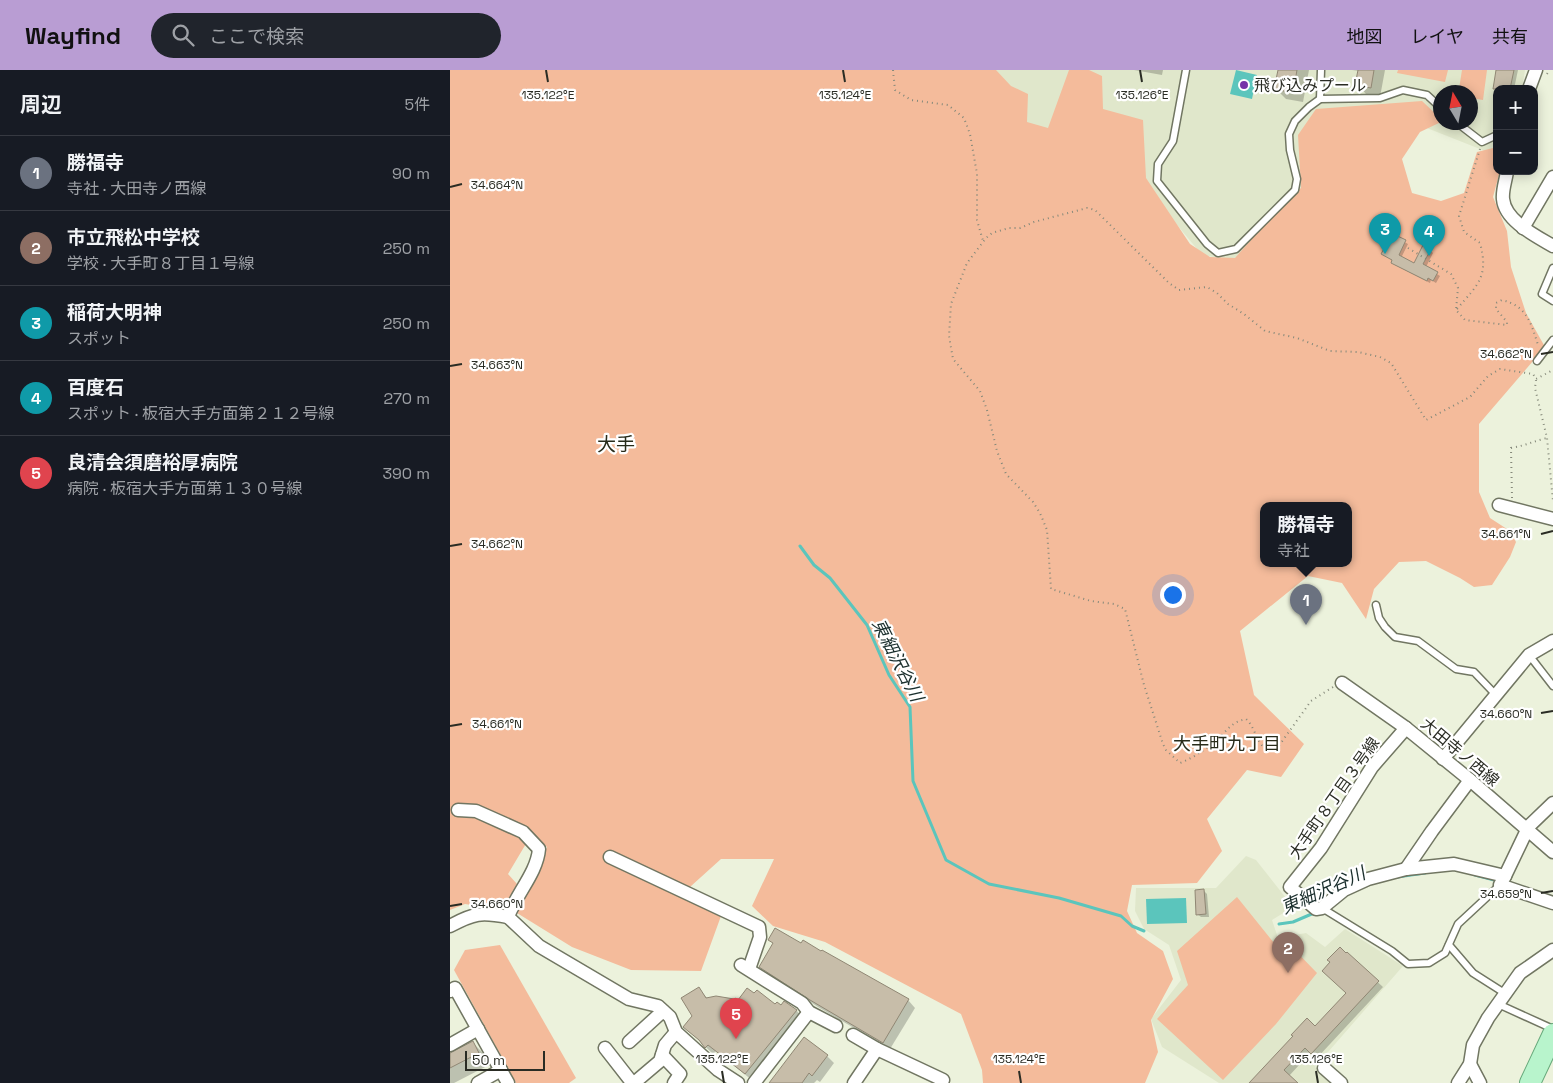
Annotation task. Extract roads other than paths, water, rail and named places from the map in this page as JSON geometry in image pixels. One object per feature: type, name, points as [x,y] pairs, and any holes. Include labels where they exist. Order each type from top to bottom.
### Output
[{"type":"main road","points":[[1530,1083],[1553,1034]]},
{"type":"street","points":[[1530,85],[1536,70]]},
{"type":"street","points":[[1506,175],[1502,198],[1506,210],[1523,228],[1553,246]]},
{"type":"street","points":[[1523,228],[1553,177]]},
{"type":"street","points":[[1498,505],[1553,519]]},
{"type":"street","points":[[1443,759],[1529,655],[1553,640]]},
{"type":"street","name":"大田寺ノ西線","points":[[1342,683],[1406,728],[1470,780],[1553,852]]},
{"type":"street","name":"大手町８丁目３号線","points":[[1326,911],[1311,906],[1290,887],[1321,848],[1372,767],[1406,728]]},
{"type":"street","points":[[1406,869],[1470,780]]},
{"type":"street","points":[[1502,881],[1526,829],[1553,804]]},
{"type":"street","points":[[458,810],[476,811],[523,832],[539,849],[538,859],[511,907],[508,916]]},
{"type":"street","points":[[610,857],[759,927],[760,937],[745,967],[802,1003],[810,1012],[836,1026]]},
{"type":"street","points":[[1326,911],[1344,890],[1368,879],[1406,869],[1454,864],[1502,881],[1553,903]]},
{"type":"street","points":[[450,926],[470,915],[486,913],[508,916],[539,946],[629,999],[658,1006],[670,1018],[676,1032],[718,1070],[738,1083]]},
{"type":"street","points":[[1458,1083],[1470,1064],[1474,1045],[1488,1018],[1520,973],[1553,950]]},
{"type":"street","points":[[450,991],[455,988],[508,1083]]},
{"type":"street","points":[[628,1042],[663,1011]]},
{"type":"street","points":[[754,1083],[810,1012]]},
{"type":"street","points":[[450,1045],[478,1030]]},
{"type":"street","points":[[605,1048],[630,1080],[635,1083],[660,1061],[665,1045],[676,1032]]},
{"type":"street","points":[[853,1034],[877,1049],[943,1080],[941,1083]]},
{"type":"street","points":[[854,1083],[877,1049]]},
{"type":"street","points":[[662,1055],[680,1074],[674,1083]]},
{"type":"street","points":[[1470,1064],[1480,1083]]},
{"type":"street","points":[[1324,1068],[1341,1083]]},
{"type":"street","points":[[478,1083],[501,1070]]},
{"type":"lane","points":[[1186,70],[1173,141],[1158,164],[1157,181],[1207,244],[1218,253],[1236,249],[1295,190],[1297,179],[1290,150],[1290,134],[1296,121],[1308,107],[1320,99],[1380,98],[1404,90],[1427,95],[1433,101]]},
{"type":"lane","points":[[1320,99],[1321,70]]},
{"type":"lane","points":[[1466,130],[1482,142],[1493,137]]},
{"type":"lane","points":[[1553,268],[1542,294],[1553,301]]},
{"type":"lane","points":[[1537,361],[1553,340]]},
{"type":"lane","points":[[1376,605],[1379,618],[1395,636],[1418,641],[1456,669],[1474,672],[1496,695]]},
{"type":"lane","points":[[1529,655],[1553,686]]},
{"type":"lane","points":[[1326,911],[1392,951],[1408,964],[1429,963],[1445,953],[1458,924],[1502,881]]},
{"type":"lane","points":[[1449,945],[1473,973],[1502,1000],[1553,1029]]},
{"type":"water","name":"飛び込みプール","points":[[1236,70],[1257,75],[1252,99],[1230,94]]},
{"type":"water","points":[[1186,898],[1187,923],[1147,924],[1146,899]]},
{"type":"waterway","name":"東細沢谷川","points":[[800,546],[814,565],[830,578],[867,625],[889,675],[910,707],[913,781],[946,860],[989,884],[1059,898],[1121,916],[1132,926],[1144,931]]},
{"type":"waterway","name":"東細沢谷川","points":[[1397,877],[1425,873]]},
{"type":"waterway","name":"東細沢谷川","points":[[1475,875],[1498,881]]},
{"type":"waterway","name":"東細沢谷川","points":[[1279,924],[1293,922],[1314,913]]},
{"type":"place","name":"飛び込みプール","points":[[1244,85]]},
{"type":"place","name":"稲荷大明神","points":[[1385,254]]},
{"type":"place","name":"百度石","points":[[1429,256]]},
{"type":"place","name":"勝福寺","points":[[1306,625]]},
{"type":"place","name":"市立飛松中学校","points":[[1288,973]]},
{"type":"place","name":"良清会須磨裕厚病院","points":[[736,1039]]},
{"type":"district","name":"大手","points":[[616,444]]},
{"type":"district","name":"大手町九丁目","points":[[1227,743]]}]
